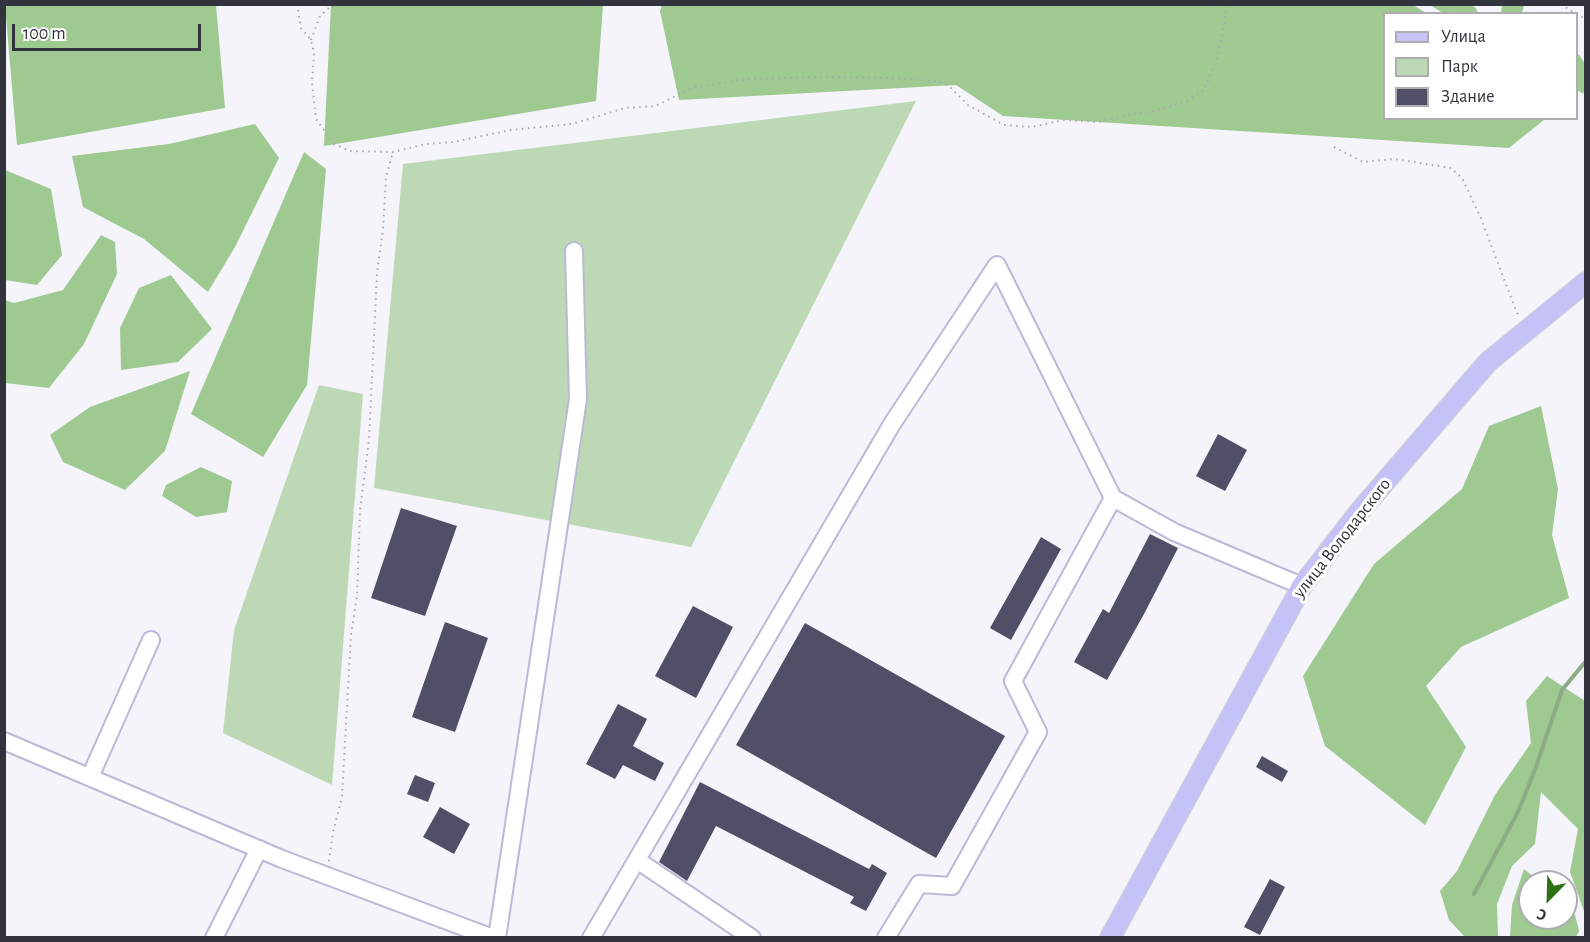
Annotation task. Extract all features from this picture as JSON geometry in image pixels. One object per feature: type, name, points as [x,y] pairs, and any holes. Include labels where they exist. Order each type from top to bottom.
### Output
[{"type":"main road","name":"улица Володарского","points":[[1110,938],[1302,586],[1359,512],[1488,362],[1586,282]]},
{"type":"street","points":[[4,741],[259,849],[495,938],[578,399],[573,251]]},
{"type":"street","points":[[591,938],[892,424],[997,265],[1113,498],[1174,532],[1302,586]]},
{"type":"street","points":[[886,938],[919,885],[952,886],[1038,732],[1012,681],[1113,498]]},
{"type":"street","points":[[90,777],[151,640]]},
{"type":"street","points":[[214,938],[259,849]]},
{"type":"street","points":[[637,860],[752,938]]},
{"type":"path","points":[[297,4],[301,28],[311,40],[314,53],[312,83],[316,119],[334,144],[350,151],[393,152],[426,144],[453,142],[511,130],[572,124],[625,108],[655,106],[692,88],[748,80],[826,77],[938,81],[949,86],[968,105],[1004,125],[1032,127],[1064,120],[1098,122],[1155,111],[1187,101],[1204,90],[1218,56],[1228,4]]},
{"type":"path","points":[[311,40],[320,16],[333,4]]},
{"type":"path","points":[[1334,147],[1363,162],[1395,159],[1451,168],[1462,178],[1480,216],[1517,314],[1530,328]]},
{"type":"path","points":[[327,876],[333,832],[342,797],[351,635],[357,596],[360,510],[369,440],[377,273],[383,229],[386,177],[393,152]]},
{"type":"green space","points":[[331,4],[603,5],[596,101],[324,146]]},
{"type":"green space","points":[[1502,4],[1524,5],[1522,12],[1501,12]]},
{"type":"green space","points":[[5,5],[216,5],[225,108],[17,145]]},
{"type":"green space","points":[[662,5],[1413,5],[1424,12],[1383,12],[1383,120],[1544,120],[1509,148],[1003,116],[956,85],[679,100],[660,11]]},
{"type":"green space","points":[[1430,5],[1471,5],[1478,12],[1441,12]]},
{"type":"green space","points":[[1578,54],[1585,64],[1583,94],[1578,91]]},
{"type":"green space","points":[[916,101],[691,547],[374,488],[403,164]]},
{"type":"green space","points":[[255,124],[279,158],[235,247],[208,292],[144,239],[83,207],[72,156],[169,144]]},
{"type":"green space","points":[[304,152],[326,169],[307,385],[263,457],[191,414]]},
{"type":"green space","points":[[5,170],[51,189],[62,255],[37,285],[5,280]]},
{"type":"green space","points":[[101,235],[115,242],[117,274],[84,344],[49,388],[5,383],[5,300],[14,303],[63,290]]},
{"type":"green space","points":[[171,275],[212,329],[178,362],[121,370],[120,328],[139,288]]},
{"type":"green space","points":[[190,371],[165,451],[125,490],[63,462],[50,435],[90,407]]},
{"type":"green space","points":[[319,385],[363,394],[332,785],[223,733],[234,630]]},
{"type":"green space","points":[[1541,406],[1558,489],[1552,535],[1569,598],[1461,647],[1426,686],[1466,747],[1425,825],[1325,746],[1303,676],[1374,564],[1462,489],[1489,426]]},
{"type":"green space","points":[[201,467],[232,481],[227,512],[196,517],[162,496],[166,485]]},
{"type":"green space","points":[[1547,676],[1585,701],[1585,914],[1578,894],[1578,870],[1570,870],[1578,829],[1541,792],[1535,844],[1512,866],[1497,904],[1498,937],[1465,937],[1449,920],[1440,891],[1457,871],[1495,795],[1531,743],[1526,701]]},
{"type":"green space","points":[[1518,887],[1518,930],[1578,930],[1578,927],[1579,931],[1576,937],[1510,937],[1512,905]]},
{"type":"building","points":[[1218,434],[1247,450],[1225,491],[1196,476]]},
{"type":"building","points":[[401,508],[457,526],[425,616],[371,598]]},
{"type":"building","points":[[1150,534],[1178,548],[1107,680],[1074,662],[1103,609],[1109,613]]},
{"type":"building","points":[[1041,537],[1061,549],[1011,640],[990,628]]},
{"type":"building","points":[[693,606],[733,627],[696,698],[655,676]]},
{"type":"building","points":[[445,622],[488,638],[455,732],[412,717]]},
{"type":"building","points":[[805,623],[1005,736],[936,858],[736,745]]},
{"type":"building","points":[[618,704],[647,719],[633,746],[664,763],[655,781],[623,765],[615,779],[586,764]]},
{"type":"building","points":[[1262,756],[1288,771],[1282,782],[1256,767]]},
{"type":"building","points":[[415,775],[435,783],[428,802],[407,794]]},
{"type":"building","points":[[700,782],[869,869],[872,864],[887,873],[866,911],[850,903],[854,897],[716,826],[687,881],[659,862]]},
{"type":"building","points":[[440,807],[470,824],[454,854],[423,837]]},
{"type":"building","points":[[1270,879],[1285,887],[1260,935],[1244,927]]},
{"type":"waterway","points":[[1474,894],[1518,812],[1562,690],[1586,661]]}]
